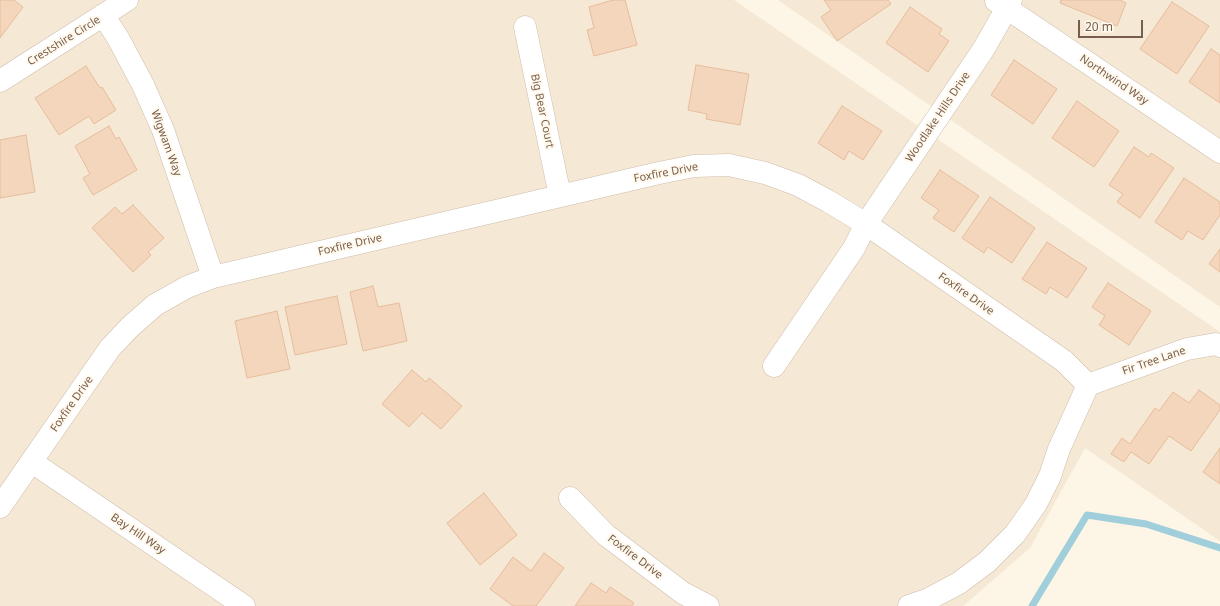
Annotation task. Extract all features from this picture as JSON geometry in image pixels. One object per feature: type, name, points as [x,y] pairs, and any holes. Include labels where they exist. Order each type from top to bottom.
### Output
[{"type":"street","name":"Crestshire Circle","points":[[0,81],[127,0]]},
{"type":"street","name":"Northwind Way","points":[[1004,3],[1220,152]]},
{"type":"street","name":"Woodlake Hills Drive","points":[[774,366],[854,248],[866,224],[983,50],[1004,3]]},
{"type":"street","name":"Wigwam Way","points":[[103,15],[118,38],[143,85],[163,130],[213,277]]},
{"type":"street","name":"Big Bear Court","points":[[524,27],[560,196]]},
{"type":"street","name":"Foxfire Drive","points":[[0,507],[110,348],[130,327],[155,305],[187,287],[213,277],[694,166],[729,165],[765,173],[798,185],[828,201],[866,224],[1064,361],[1088,385]]},
{"type":"street","name":"Fir Tree Lane","points":[[1088,385],[1187,349],[1216,344],[1220,346]]},
{"type":"street","points":[[909,606],[927,600],[959,583],[987,562],[1016,534],[1036,504],[1050,476],[1059,449],[1088,385]]},
{"type":"street","name":"Bay Hill Way","points":[[32,462],[233,603]]},
{"type":"street","name":"Foxfire Drive","points":[[570,498],[606,535],[683,593],[708,606]]},
{"type":"shaded area","points":[[0,0],[734,0],[1220,332],[1220,541],[1085,448],[1030,548],[963,606],[0,606]]},
{"type":"shaded area","points":[[778,0],[1220,0],[1220,307]]},
{"type":"building","points":[[0,0],[14,0],[23,7],[0,38]]},
{"type":"building","points":[[613,0],[625,0],[637,45],[594,56],[587,30],[594,28],[589,7]]},
{"type":"building","points":[[824,0],[888,0],[891,4],[837,41],[821,17],[831,10]]},
{"type":"building","points":[[1061,0],[1120,0],[1126,3],[1117,26],[1060,3]]},
{"type":"building","points":[[1172,2],[1209,26],[1177,74],[1140,49]]},
{"type":"building","points":[[910,7],[942,29],[939,34],[949,41],[928,72],[886,43]]},
{"type":"building","points":[[1211,49],[1220,55],[1220,103],[1189,82]]},
{"type":"building","points":[[1014,60],[1057,89],[1033,124],[991,95]]},
{"type":"building","points":[[696,65],[749,74],[740,125],[706,119],[707,114],[688,110]]},
{"type":"building","points":[[86,66],[100,88],[102,87],[116,110],[94,124],[89,116],[59,135],[35,98]]},
{"type":"building","points":[[1077,101],[1119,131],[1094,167],[1052,138]]},
{"type":"building","points":[[842,106],[882,131],[863,160],[849,151],[844,160],[818,143]]},
{"type":"building","points":[[109,126],[116,139],[119,137],[137,170],[93,195],[83,178],[90,174],[75,146]]},
{"type":"building","points":[[26,135],[35,192],[0,198],[0,140]]},
{"type":"building","points":[[1134,147],[1149,157],[1151,153],[1174,168],[1140,218],[1117,202],[1123,194],[1109,185]]},
{"type":"building","points":[[940,170],[979,196],[954,232],[933,218],[939,210],[921,198]]},
{"type":"building","points":[[1184,178],[1220,202],[1220,215],[1203,240],[1188,231],[1182,240],[1155,222]]},
{"type":"building","points":[[990,197],[1035,228],[1012,263],[988,247],[984,253],[962,238]]},
{"type":"building","points":[[133,205],[164,238],[148,252],[151,255],[133,272],[92,228],[115,207],[122,214]]},
{"type":"building","points":[[1047,242],[1087,268],[1067,298],[1050,287],[1046,294],[1022,279]]},
{"type":"building","points":[[1220,249],[1220,272],[1209,264]]},
{"type":"building","points":[[1108,283],[1151,311],[1129,345],[1099,325],[1105,316],[1092,307]]},
{"type":"building","points":[[373,286],[378,307],[399,303],[407,341],[363,351],[350,292]]},
{"type":"building","points":[[337,296],[347,344],[295,355],[285,307]]},
{"type":"building","points":[[277,311],[290,369],[247,378],[235,321]]},
{"type":"building","points":[[412,370],[426,382],[429,378],[462,406],[441,429],[422,413],[409,427],[382,404]]},
{"type":"building","points":[[1199,390],[1220,405],[1220,410],[1191,451],[1169,436],[1149,464],[1131,452],[1124,462],[1111,454],[1122,438],[1130,444],[1155,408],[1159,411],[1173,392],[1189,403]]},
{"type":"building","points":[[1220,448],[1220,484],[1203,472]]},
{"type":"building","points":[[484,493],[517,535],[480,565],[447,523]]},
{"type":"building","points":[[544,553],[564,568],[536,606],[513,606],[490,589],[513,557],[531,571]]},
{"type":"building","points":[[591,583],[606,593],[610,587],[634,603],[632,606],[575,606]]},
{"type":"waterway","points":[[1032,606],[1087,515],[1146,524],[1220,548]]}]
